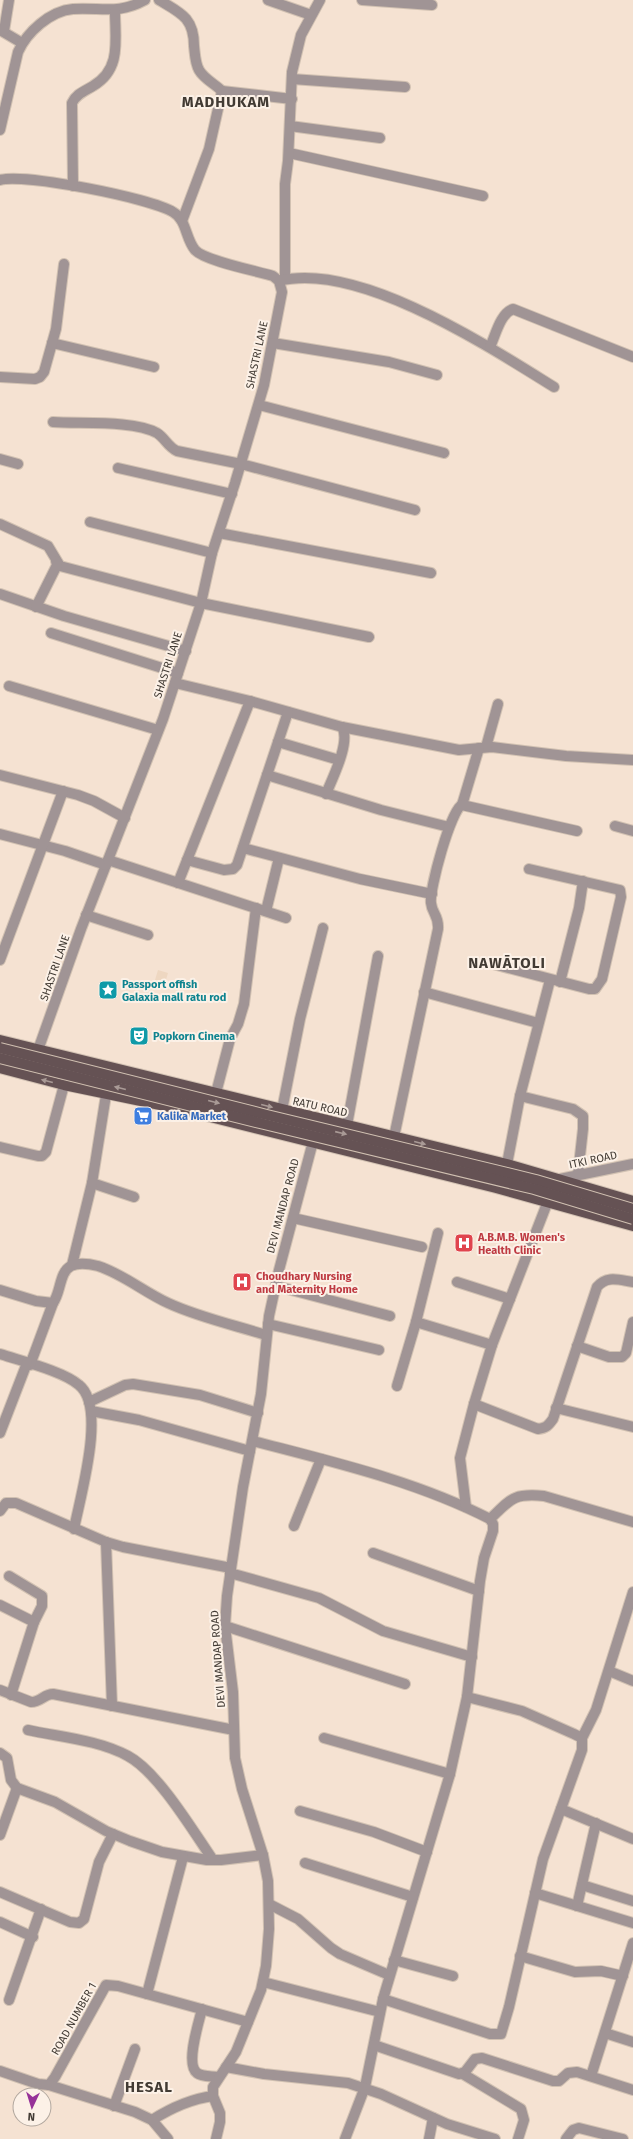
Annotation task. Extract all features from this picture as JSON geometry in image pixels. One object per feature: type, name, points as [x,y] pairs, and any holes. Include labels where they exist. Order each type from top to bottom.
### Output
[{"type":"main road","name":"RATU ROAD","points":[[0,1040],[507,1164],[633,1201]]},
{"type":"main road","points":[[0,1048],[267,1115],[536,1180],[633,1209]]},
{"type":"main road","points":[[0,1058],[264,1124],[534,1189],[633,1219]]},
{"type":"main road","points":[[0,1068],[64,1085],[170,1107],[548,1201],[633,1226]]},
{"type":"street","points":[[9,0],[2,31],[22,43]]},
{"type":"street","points":[[0,130],[13,72],[22,43],[37,27],[50,18],[83,4],[115,11],[145,0]]},
{"type":"street","points":[[159,0],[180,12],[190,22],[194,38],[195,56],[199,70],[222,91],[292,99]]},
{"type":"street","points":[[268,0],[311,15]]},
{"type":"street","name":"SHASTRI LANE","points":[[38,1050],[86,914],[125,818],[186,651],[201,603],[212,553],[232,494],[259,405],[273,343],[282,292],[280,279],[285,184],[289,153],[292,79],[295,53],[311,15],[320,0]]},
{"type":"street","points":[[362,0],[432,5]]},
{"type":"street","points":[[73,186],[72,103],[80,94],[104,80],[111,69],[115,51],[115,11]]},
{"type":"street","points":[[292,79],[405,86]]},
{"type":"street","points":[[182,221],[209,149],[222,91]]},
{"type":"street","points":[[290,126],[380,138]]},
{"type":"street","points":[[289,153],[483,196]]},
{"type":"street","points":[[0,180],[42,181],[73,186],[153,204],[171,210],[182,221],[191,245],[196,251],[210,258],[280,279],[321,278],[337,281],[383,296],[425,313],[490,347],[554,387]]},
{"type":"street","points":[[0,377],[35,380],[40,378],[44,372],[56,329],[64,264]]},
{"type":"street","points":[[490,347],[504,316],[507,312],[513,309],[633,358]]},
{"type":"street","points":[[52,343],[154,367]]},
{"type":"street","points":[[273,343],[388,362],[437,375]]},
{"type":"street","points":[[259,405],[444,454]]},
{"type":"street","points":[[54,422],[131,425],[159,434],[172,449],[177,451],[241,464],[415,510]]},
{"type":"street","points":[[0,459],[18,464]]},
{"type":"street","points":[[118,468],[232,494]]},
{"type":"street","points":[[90,522],[212,553]]},
{"type":"street","points":[[0,524],[48,546],[60,566],[201,603],[368,637]]},
{"type":"street","points":[[219,533],[431,573]]},
{"type":"street","points":[[36,607],[57,565],[56,561]]},
{"type":"street","points":[[1,597],[186,651]]},
{"type":"street","points":[[51,633],[178,673]]},
{"type":"street","points":[[175,683],[250,701],[342,727],[459,750],[482,748],[566,756],[633,760]]},
{"type":"street","points":[[9,686],[158,730]]},
{"type":"street","points":[[178,883],[250,701]]},
{"type":"street","points":[[394,1137],[439,921],[431,903],[432,894],[449,827],[455,811],[462,805],[498,704]]},
{"type":"street","points":[[187,860],[228,871],[237,865],[288,712]]},
{"type":"street","points":[[326,794],[339,760],[344,738],[342,727]]},
{"type":"street","points":[[278,742],[339,760]]},
{"type":"street","points":[[0,775],[63,791],[94,801],[125,818]]},
{"type":"street","points":[[267,775],[326,794],[449,827]]},
{"type":"street","points":[[0,960],[63,791]]},
{"type":"street","points":[[462,805],[577,831]]},
{"type":"street","points":[[615,826],[633,830]]},
{"type":"street","points":[[0,834],[178,883],[286,918]]},
{"type":"street","points":[[243,848],[360,879],[432,894]]},
{"type":"street","points":[[216,1093],[230,1039],[238,1024],[244,1004],[261,910],[279,858]]},
{"type":"street","points":[[493,964],[589,989],[595,989],[600,985],[621,897],[620,890],[528,869]]},
{"type":"street","points":[[560,982],[579,908],[583,881]]},
{"type":"street","points":[[86,914],[148,935]]},
{"type":"street","points":[[282,1110],[300,1019],[323,928]]},
{"type":"street","points":[[347,1126],[378,956]]},
{"type":"street","points":[[507,1164],[520,1096],[550,980]]},
{"type":"street","points":[[424,992],[538,1023]]},
{"type":"street","points":[[0,1148],[38,1156],[46,1152],[64,1085]]},
{"type":"street","points":[[72,1266],[92,1184],[106,1094]]},
{"type":"street","points":[[520,1096],[573,1109],[583,1116],[578,1174]]},
{"type":"street","name":"DEVI MANDAP ROAD","points":[[212,2096],[213,2087],[218,2077],[226,2068],[236,2052],[248,2022],[263,1982],[268,1953],[269,1904],[263,1855],[237,1770],[230,1660],[226,1626],[226,1596],[261,1394],[268,1324],[318,1118]]},
{"type":"street","name":"ITKI ROAD","points":[[466,1507],[460,1458],[474,1404],[492,1345],[548,1201],[560,1179],[578,1174],[633,1164]]},
{"type":"street","points":[[92,1184],[134,1197]]},
{"type":"street","points":[[293,1218],[422,1247]]},
{"type":"street","points":[[397,1386],[416,1322],[438,1233]]},
{"type":"street","points":[[0,1433],[58,1294],[65,1270],[72,1266],[87,1264],[99,1266],[168,1303],[266,1335]]},
{"type":"street","points":[[474,1404],[538,1429],[548,1426],[556,1408],[597,1287],[601,1282],[609,1278],[633,1282]]},
{"type":"street","points":[[456,1282],[510,1299]]},
{"type":"street","points":[[276,1286],[390,1316]]},
{"type":"street","points":[[0,1290],[36,1301],[53,1303]]},
{"type":"street","points":[[416,1322],[492,1345]]},
{"type":"street","points":[[577,1346],[609,1357],[622,1357],[626,1353],[633,1322]]},
{"type":"street","points":[[268,1324],[379,1350]]},
{"type":"street","points":[[0,1354],[69,1378],[80,1385],[87,1394],[90,1406],[92,1428],[74,1529]]},
{"type":"street","points":[[90,1406],[125,1385],[133,1384],[200,1395],[258,1412]]},
{"type":"street","points":[[90,1406],[139,1420],[251,1446],[321,1459],[359,1468],[466,1507],[490,1519],[493,1524],[493,1531],[484,1558],[479,1591],[467,1697],[450,1774],[389,1975],[365,2087],[345,2139]]},
{"type":"street","points":[[556,1408],[633,1427]]},
{"type":"street","points":[[294,1526],[321,1459]]},
{"type":"street","points":[[490,1519],[511,1499],[518,1496],[533,1495],[544,1496],[633,1522]]},
{"type":"street","points":[[0,1511],[6,1504],[16,1503],[106,1542],[136,1551],[231,1571],[319,1598],[383,1631],[472,1658]]},
{"type":"street","points":[[106,1542],[112,1706]]},
{"type":"street","points":[[373,1553],[479,1591]]},
{"type":"street","points":[[10,1576],[42,1596],[42,1606],[34,1622],[11,1695]]},
{"type":"street","points":[[383,1999],[496,2036],[501,2034],[543,1859],[582,1750],[582,1738],[596,1710],[630,1613],[633,1592]]},
{"type":"street","points":[[0,1605],[34,1622]]},
{"type":"street","points":[[226,1626],[405,1684]]},
{"type":"street","points":[[609,1671],[633,1681]]},
{"type":"street","points":[[0,1690],[31,1702],[37,1702],[48,1694],[53,1694],[234,1730]]},
{"type":"street","points":[[467,1697],[522,1711],[582,1738]]},
{"type":"street","points":[[28,1730],[100,1745],[130,1757],[163,1788],[213,1860]]},
{"type":"street","points":[[324,1738],[450,1774]]},
{"type":"street","points":[[0,1753],[7,1758],[11,1780],[17,1788],[55,1802],[113,1834],[162,1852],[183,1857],[213,1860],[263,1855]]},
{"type":"street","points":[[0,1835],[17,1788]]},
{"type":"street","points":[[561,1809],[633,1839]]},
{"type":"street","points":[[300,1810],[374,1832],[427,1852]]},
{"type":"street","points":[[577,1906],[596,1823]]},
{"type":"street","points":[[0,1892],[74,1923],[84,1919],[99,1862],[113,1834]]},
{"type":"street","points":[[147,1994],[183,1857]]},
{"type":"street","points":[[305,1863],[413,1898]]},
{"type":"street","points":[[582,1885],[633,1901]]},
{"type":"street","points":[[535,1893],[633,1923]]},
{"type":"street","points":[[269,1904],[298,1919],[340,1954],[389,1975]]},
{"type":"street","points":[[9,2000],[41,1910]]},
{"type":"street","points":[[0,1922],[33,1936]]},
{"type":"street","points":[[591,2076],[633,1943]]},
{"type":"street","points":[[520,1956],[574,1972],[601,1972],[623,1976]]},
{"type":"street","points":[[394,1960],[453,1976]]},
{"type":"street","points":[[263,1982],[380,2012]]},
{"type":"street","name":"ROAD NUMBER 1","points":[[49,2085],[55,2078],[106,1985],[112,1984],[248,2022]]},
{"type":"street","points":[[202,2008],[192,2056],[192,2065],[195,2072],[202,2076],[218,2077]]},
{"type":"street","points":[[605,2033],[633,2042]]},
{"type":"street","points":[[374,2045],[463,2074],[521,2109],[524,2120],[518,2139]]},
{"type":"street","points":[[114,2106],[135,2049]]},
{"type":"street","points":[[463,2074],[473,2061],[479,2058],[556,2082],[572,2071],[633,2090]]},
{"type":"street","points":[[226,2068],[264,2074],[324,2079],[365,2087],[433,2118],[495,2139]]},
{"type":"street","points":[[0,2071],[38,2084],[49,2085],[135,2112],[152,2120],[168,2139]]},
{"type":"street","points":[[152,2120],[170,2108],[186,2102],[212,2096],[220,2113],[220,2122],[216,2139]]},
{"type":"street","points":[[429,2139],[433,2118]]},
{"type":"street","points":[[566,2139],[573,2130],[579,2128],[623,2139]]},
{"type":"shaded area","points":[[158,970],[168,973],[165,983],[155,980]]},
{"type":"place","name":"Passport offish Galaxia mall ratu rod","points":[[108,990]]},
{"type":"place","name":"Popkorn Cinema","points":[[139,1036]]},
{"type":"place","name":"Kalika Market","points":[[143,1116]]},
{"type":"place","name":"A.B.M.B. Women's Health Clinic","points":[[464,1243]]},
{"type":"place","name":"Choudhary Nursing and Maternity Home","points":[[242,1282]]},
{"type":"district","name":"MADHUKAM","points":[[226,102]]},
{"type":"district","name":"NAWĀTOLI","points":[[507,963]]},
{"type":"district","name":"HESAL","points":[[149,2087]]}]
